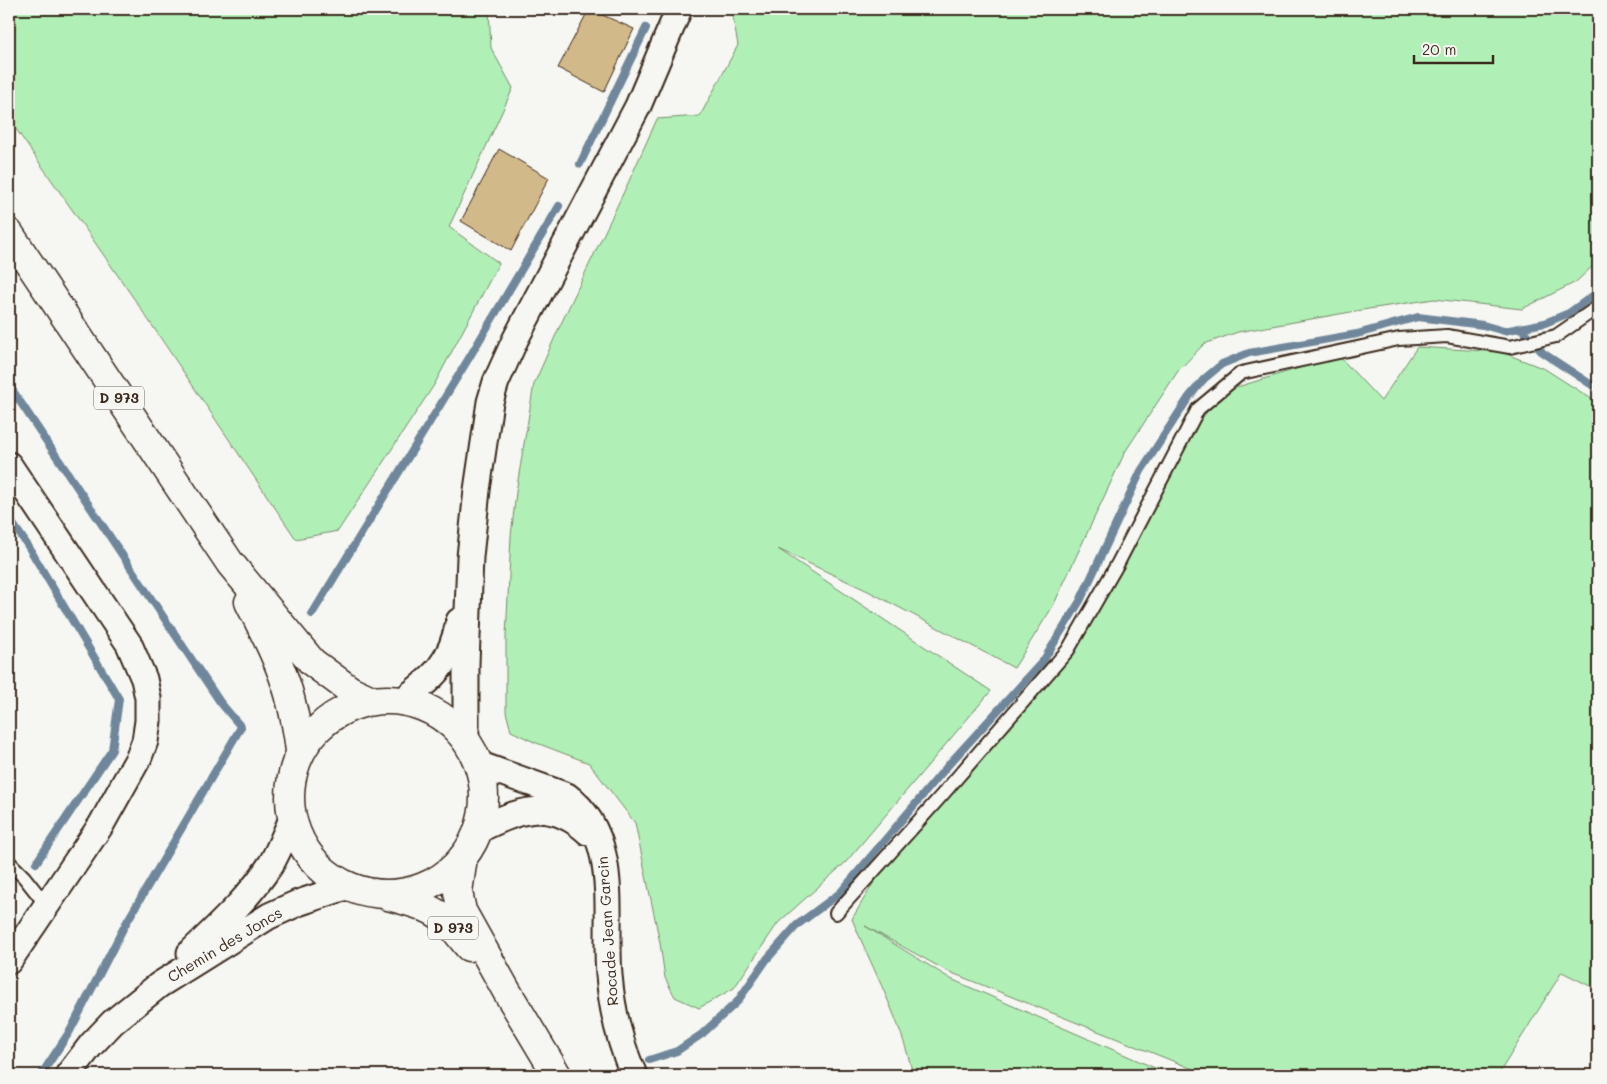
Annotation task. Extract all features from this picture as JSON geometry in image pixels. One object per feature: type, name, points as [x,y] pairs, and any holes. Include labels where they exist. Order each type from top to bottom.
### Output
[{"type":"main road","name":"D 973","points":[[9,233],[230,563],[312,662],[350,690],[374,701]]},
{"type":"main road","name":"D 973","points":[[230,563],[272,649],[289,693],[300,751]]},
{"type":"main road","points":[[374,701],[402,701],[426,708],[448,722],[472,752],[483,785],[483,808],[478,830],[463,857],[440,878],[411,891],[380,894],[349,886],[323,870],[303,847],[292,819],[289,796],[292,773],[300,751],[314,732],[331,717],[352,706],[374,701]]},
{"type":"main road","name":"D 973","points":[[463,857],[458,892],[462,911],[506,990],[557,1075]]},
{"type":"main road","name":"D 973","points":[[380,894],[424,906],[448,922],[506,990]]},
{"type":"street","points":[[402,701],[435,674],[449,656],[456,639],[470,557],[484,438],[490,402],[496,382],[515,340],[638,106],[679,9]]},
{"type":"street","points":[[9,465],[129,644],[144,679],[148,698],[148,721],[145,741],[139,757],[101,825],[9,962]]},
{"type":"street","points":[[470,557],[466,664],[472,752]]},
{"type":"street","name":"Rocade Jean Garcin","points":[[472,752],[567,796],[585,813],[601,844],[605,857],[607,876],[608,957],[613,1008],[628,1061],[634,1075]]},
{"type":"street","name":"Rocade Jean Garcin","points":[[478,830],[507,816],[539,809],[561,813],[579,823],[601,844]]},
{"type":"street","name":"Chemin des Joncs","points":[[68,1075],[91,1045],[113,1022],[158,985],[246,898],[272,862],[292,819]]},
{"type":"street","name":"Chemin des Joncs","points":[[158,985],[269,916],[298,903],[349,886]]},
{"type":"lane","points":[[836,913],[1068,650],[1118,563],[1198,409],[1241,373],[1399,339],[1447,336],[1510,347],[1556,336],[1598,307]]},
{"type":"lane","points":[[9,862],[48,906]]},
{"type":"green space","points":[[9,9],[489,9],[491,48],[513,88],[449,227],[499,263],[434,385],[338,531],[296,539],[137,303],[9,119]]},
{"type":"green space","points":[[734,9],[1598,9],[1598,261],[1576,282],[1522,309],[1434,299],[1238,332],[1204,344],[1178,371],[1125,452],[1053,606],[1014,668],[868,591],[778,549],[991,691],[846,862],[778,923],[734,988],[699,1008],[675,997],[665,978],[660,943],[635,823],[589,763],[511,731],[506,712],[506,636],[511,536],[516,492],[534,384],[657,119],[700,116],[738,45],[733,18]]},
{"type":"green space","points":[[1417,347],[1501,352],[1545,369],[1598,403],[1598,990],[1562,972],[1498,1075],[1208,1075],[947,971],[865,926],[951,979],[1171,1075],[913,1075],[894,1015],[852,919],[875,880],[1064,661],[1192,432],[1215,401],[1234,388],[1339,356],[1381,401]]},
{"type":"building","points":[[589,9],[634,29],[604,92],[558,68]]},
{"type":"building","points":[[499,149],[549,178],[511,251],[461,221]]},
{"type":"waterway","points":[[580,164],[646,28]]},
{"type":"waterway","points":[[312,614],[469,358],[559,206]]},
{"type":"waterway","points":[[649,1060],[677,1051],[702,1034],[737,1002],[767,959],[797,925],[840,893],[950,763],[1043,661],[1080,601],[1141,471],[1189,397],[1204,379],[1222,364],[1249,353],[1357,334],[1418,317],[1483,325],[1504,331],[1545,323],[1569,313],[1598,292]]},
{"type":"waterway","points":[[1521,328],[1543,353],[1598,389]]},
{"type":"waterway","points":[[9,385],[220,702],[241,727],[125,925],[70,1031],[41,1075]]},
{"type":"waterway","points":[[9,518],[28,546],[119,699],[112,750],[36,863]]}]
